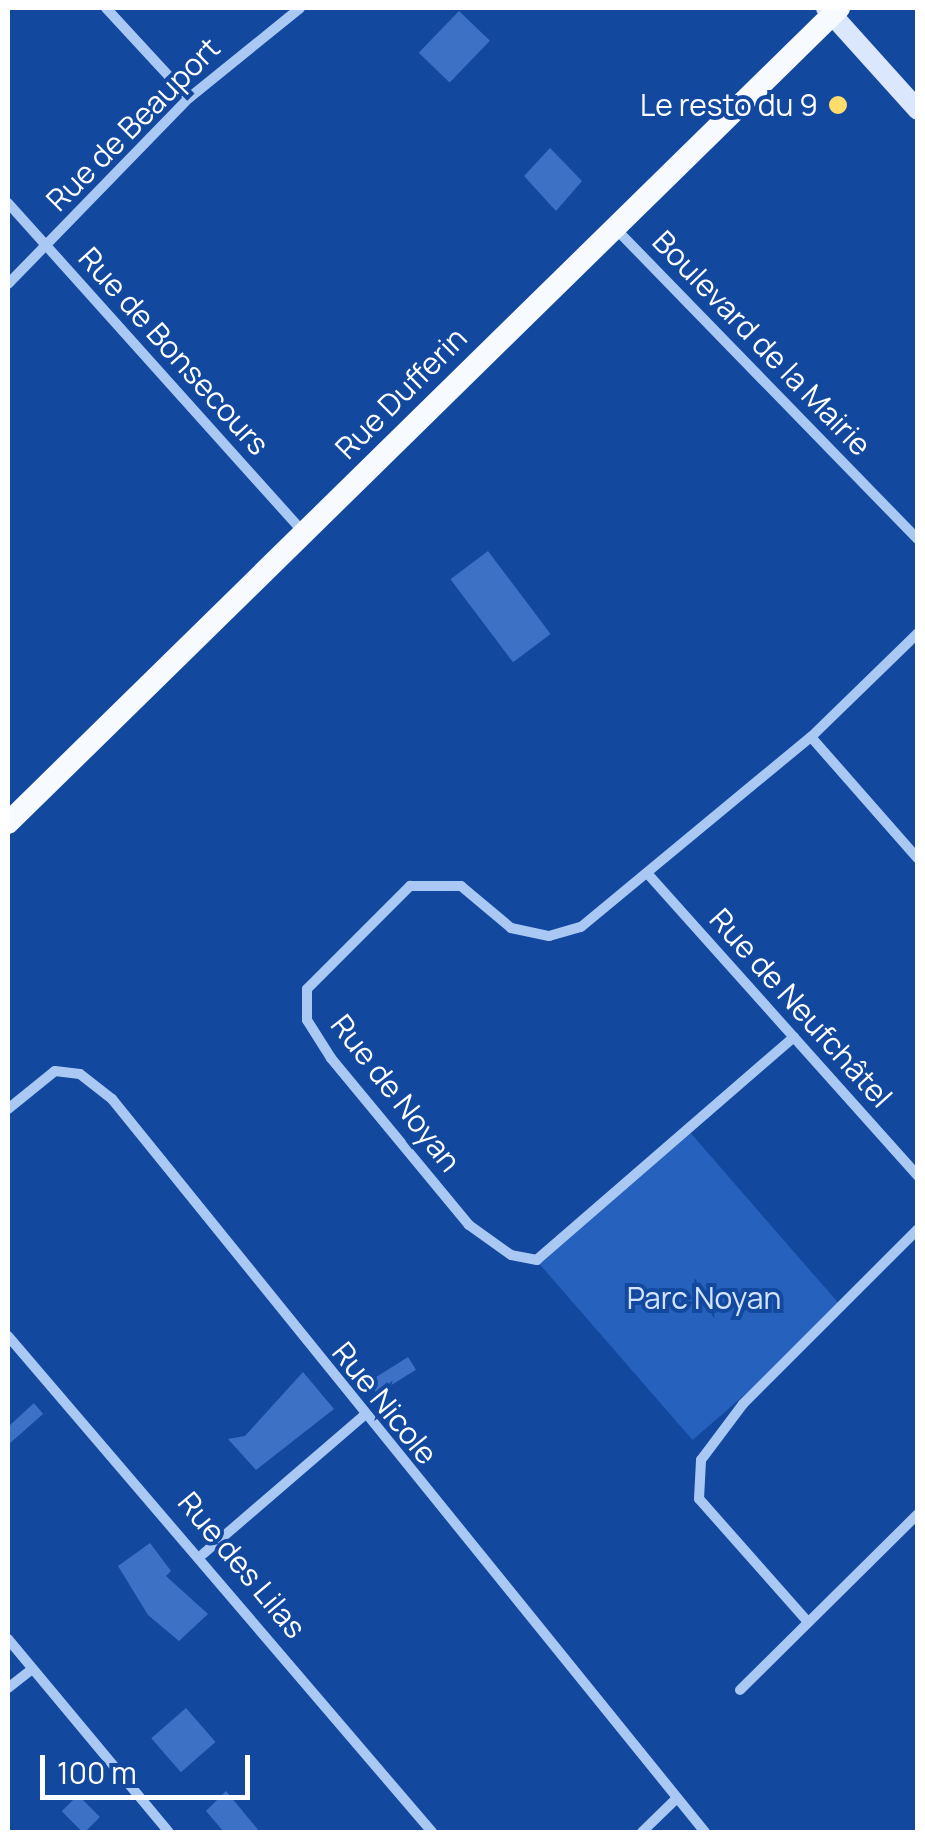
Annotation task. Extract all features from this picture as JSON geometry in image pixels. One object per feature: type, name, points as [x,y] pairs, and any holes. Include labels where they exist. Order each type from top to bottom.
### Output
[{"type":"main road","name":"Rue Dufferin","points":[[8,823],[832,10]]},
{"type":"street","points":[[106,8],[189,98]]},
{"type":"street","name":"Rue de Beauport","points":[[8,284],[189,98],[300,8]]},
{"type":"street","points":[[832,10],[918,110]]},
{"type":"street","name":"Rue de Bonsecours","points":[[8,203],[304,533]]},
{"type":"street","name":"Boulevard de la Mairie","points":[[612,224],[918,540]]},
{"type":"street","name":"Rue de Noyan","points":[[794,1037],[538,1260],[511,1256],[469,1225],[307,1020],[315,976],[410,886],[461,886],[511,928],[549,936],[581,927],[811,736],[918,633]]},
{"type":"street","points":[[811,736],[918,859]]},
{"type":"street","name":"Rue de Neufchâtel","points":[[647,873],[918,1176]]},
{"type":"street","name":"Rue Nicole","points":[[8,1109],[55,1071],[80,1074],[112,1099],[362,1416],[705,1832]]},
{"type":"street","points":[[808,1622],[699,1499],[700,1460],[918,1229]]},
{"type":"street","name":"Rue des Lilas","points":[[8,1336],[203,1554],[432,1832]]},
{"type":"street","points":[[203,1554],[362,1416]]},
{"type":"street","points":[[740,1690],[918,1514]]},
{"type":"street","points":[[8,1639],[169,1832]]},
{"type":"street","points":[[8,1688],[32,1669]]},
{"type":"street","points":[[642,1832],[677,1798]]},
{"type":"green space","name":"Parc Noyan","points":[[688,1130],[843,1309],[693,1440],[537,1261]]},
{"type":"building","points":[[459,11],[490,41],[450,83],[419,53]]},
{"type":"building","points":[[550,148],[582,181],[556,211],[524,176]]},
{"type":"building","points":[[488,551],[551,634],[513,662],[450,579]]},
{"type":"building","points":[[408,1357],[416,1370],[377,1394],[369,1381]]},
{"type":"building","points":[[303,1372],[334,1409],[256,1470],[228,1439],[245,1436]]},
{"type":"building","points":[[34,1403],[43,1414],[8,1445],[8,1427]]},
{"type":"building","points":[[150,1543],[171,1571],[166,1576],[208,1614],[179,1641],[148,1615],[118,1566]]},
{"type":"building","points":[[186,1708],[216,1742],[181,1772],[151,1738]]},
{"type":"building","points":[[226,1791],[260,1832],[224,1832],[206,1811]]},
{"type":"building","points":[[78,1795],[100,1817],[82,1832],[62,1811]]},
{"type":"place","name":"Le resto du 9","points":[[838,105]]}]
